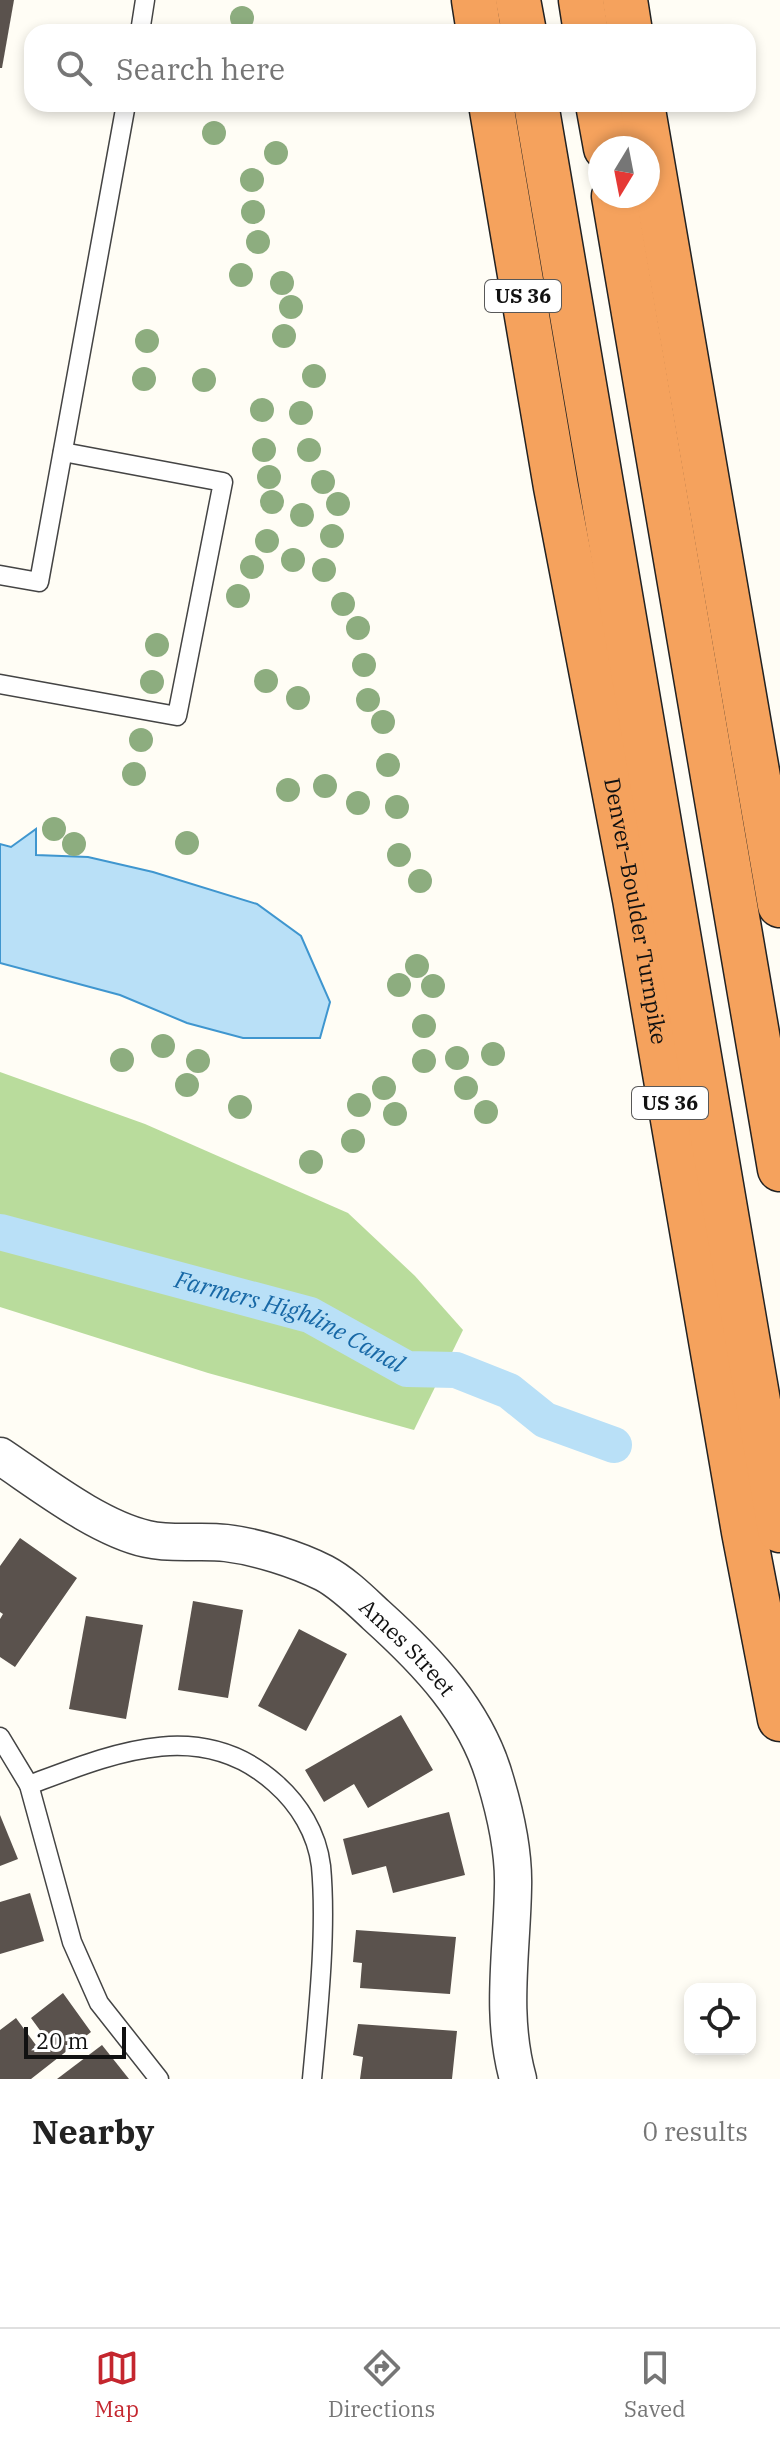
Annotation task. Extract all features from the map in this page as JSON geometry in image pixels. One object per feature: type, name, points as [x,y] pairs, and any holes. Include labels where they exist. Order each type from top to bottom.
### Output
[{"type":"highway","points":[[474,0],[478,24]]},
{"type":"highway","points":[[518,0],[522,24]]},
{"type":"highway","points":[[581,0],[585,24]]},
{"type":"highway","points":[[625,0],[629,24]]},
{"type":"highway","name":"Denver–Boulder Turnpike","points":[[492,112],[554,472],[635,899],[744,1532],[780,1719]]},
{"type":"highway","points":[[537,112],[780,1530]]},
{"type":"highway","points":[[599,112],[604,136]]},
{"type":"highway","points":[[643,112],[780,905]]},
{"type":"highway","points":[[616,208],[780,1169]]},
{"type":"street","name":"Ames Street","points":[[0,1456],[95,1516],[146,1539],[227,1543],[284,1558],[326,1574],[366,1605],[429,1665],[477,1733],[495,1778],[505,1820],[513,1884],[506,1999],[509,2047],[518,2079]]},
{"type":"lane","points":[[141,24],[145,0]]},
{"type":"lane","points":[[0,575],[39,582],[125,112]]},
{"type":"lane","points":[[0,684],[177,716],[223,482],[63,452]]},
{"type":"lane","points":[[0,1737],[29,1785],[76,1951],[99,2003],[159,2079]]},
{"type":"lane","points":[[29,1785],[139,1749],[185,1743],[236,1754],[289,1795],[309,1825],[321,1863],[312,2079]]},
{"type":"green space","points":[[0,1072],[145,1124],[348,1213],[415,1276],[463,1330],[414,1430],[208,1373],[0,1307]]},
{"type":"water","points":[[36,829],[36,855],[88,857],[153,872],[257,904],[301,936],[330,1002],[320,1038],[243,1038],[187,1023],[120,995],[0,963],[0,844],[11,847]]},
{"type":"building","points":[[0,0],[14,0],[2,68],[0,68]]},
{"type":"building","points":[[20,1538],[77,1578],[15,1667],[0,1657],[0,1619],[3,1614],[0,1612],[0,1566]]},
{"type":"building","points":[[193,1601],[243,1610],[228,1698],[178,1690]]},
{"type":"building","points":[[86,1616],[143,1625],[126,1719],[69,1709]]},
{"type":"building","points":[[299,1629],[347,1654],[306,1731],[258,1706]]},
{"type":"building","points":[[401,1715],[433,1770],[368,1808],[354,1784],[324,1802],[305,1770]]},
{"type":"building","points":[[449,1812],[465,1875],[393,1893],[386,1866],[352,1875],[343,1839]]},
{"type":"building","points":[[0,1815],[18,1859],[0,1866]]},
{"type":"building","points":[[30,1893],[44,1941],[0,1954],[0,1902]]},
{"type":"building","points":[[356,1930],[456,1937],[450,1994],[360,1988],[362,1963],[353,1962]]},
{"type":"building","points":[[63,1993],[91,2032],[31,2079],[0,2079],[0,2030],[16,2018],[41,2052],[50,2044],[31,2018]]},
{"type":"building","points":[[358,2024],[457,2031],[452,2079],[360,2079],[363,2057],[353,2055]]},
{"type":"building","points":[[102,2045],[129,2079],[57,2079]]},
{"type":"waterway","name":"Farmers Highline Canal","points":[[0,1232],[310,1315],[407,1369],[456,1370],[509,1391],[545,1420],[614,1445]]}]
